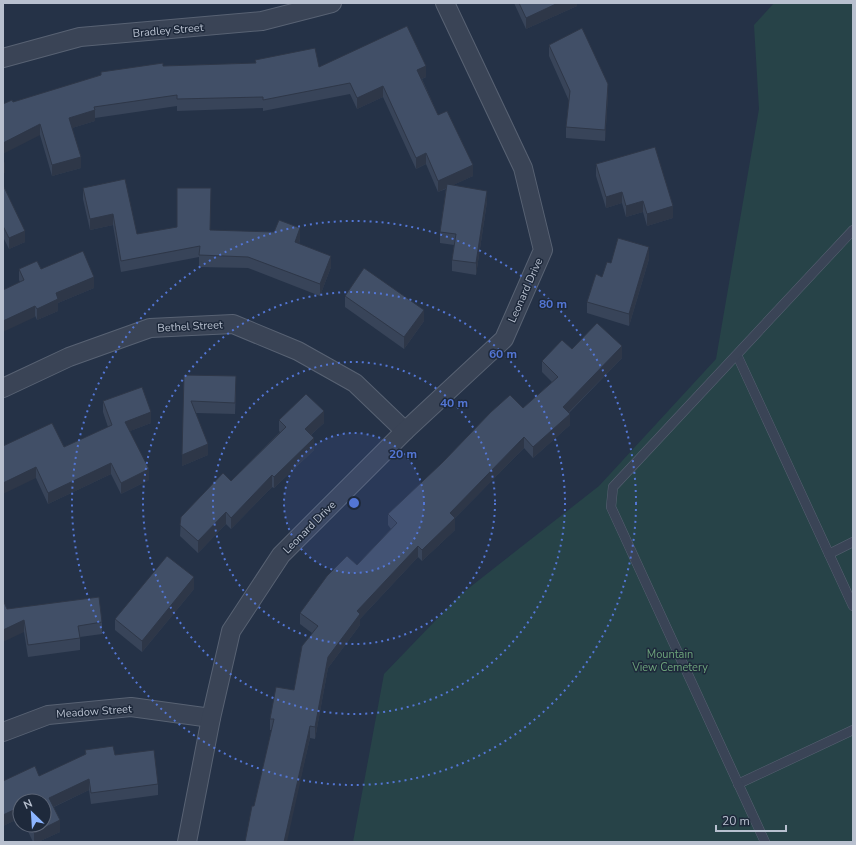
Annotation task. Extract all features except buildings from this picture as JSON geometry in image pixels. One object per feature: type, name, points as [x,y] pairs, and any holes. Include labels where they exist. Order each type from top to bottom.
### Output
[{"type":"street","name":"Bradley Street","points":[[3,58],[80,37],[262,22],[332,3]]},
{"type":"street","name":"Leonard Drive","points":[[187,842],[230,630],[280,555],[404,431],[504,338],[543,250],[523,168],[445,3]]},
{"type":"street","name":"Bethel Street","points":[[3,388],[69,357],[150,328],[233,324],[298,351],[355,383],[404,431]]},
{"type":"street","name":"Meadow Street","points":[[3,732],[48,714],[131,707],[211,718]]},
{"type":"lane","points":[[765,842],[611,507],[613,488],[853,230]]},
{"type":"lane","points":[[737,355],[853,606]]},
{"type":"lane","points":[[829,554],[853,542]]},
{"type":"lane","points":[[738,784],[853,730]]},
{"type":"green space","name":"Mountain View Cemetery","points":[[774,3],[853,3],[853,842],[353,842],[384,674],[460,595],[599,486],[716,359],[759,109],[754,25]]}]
